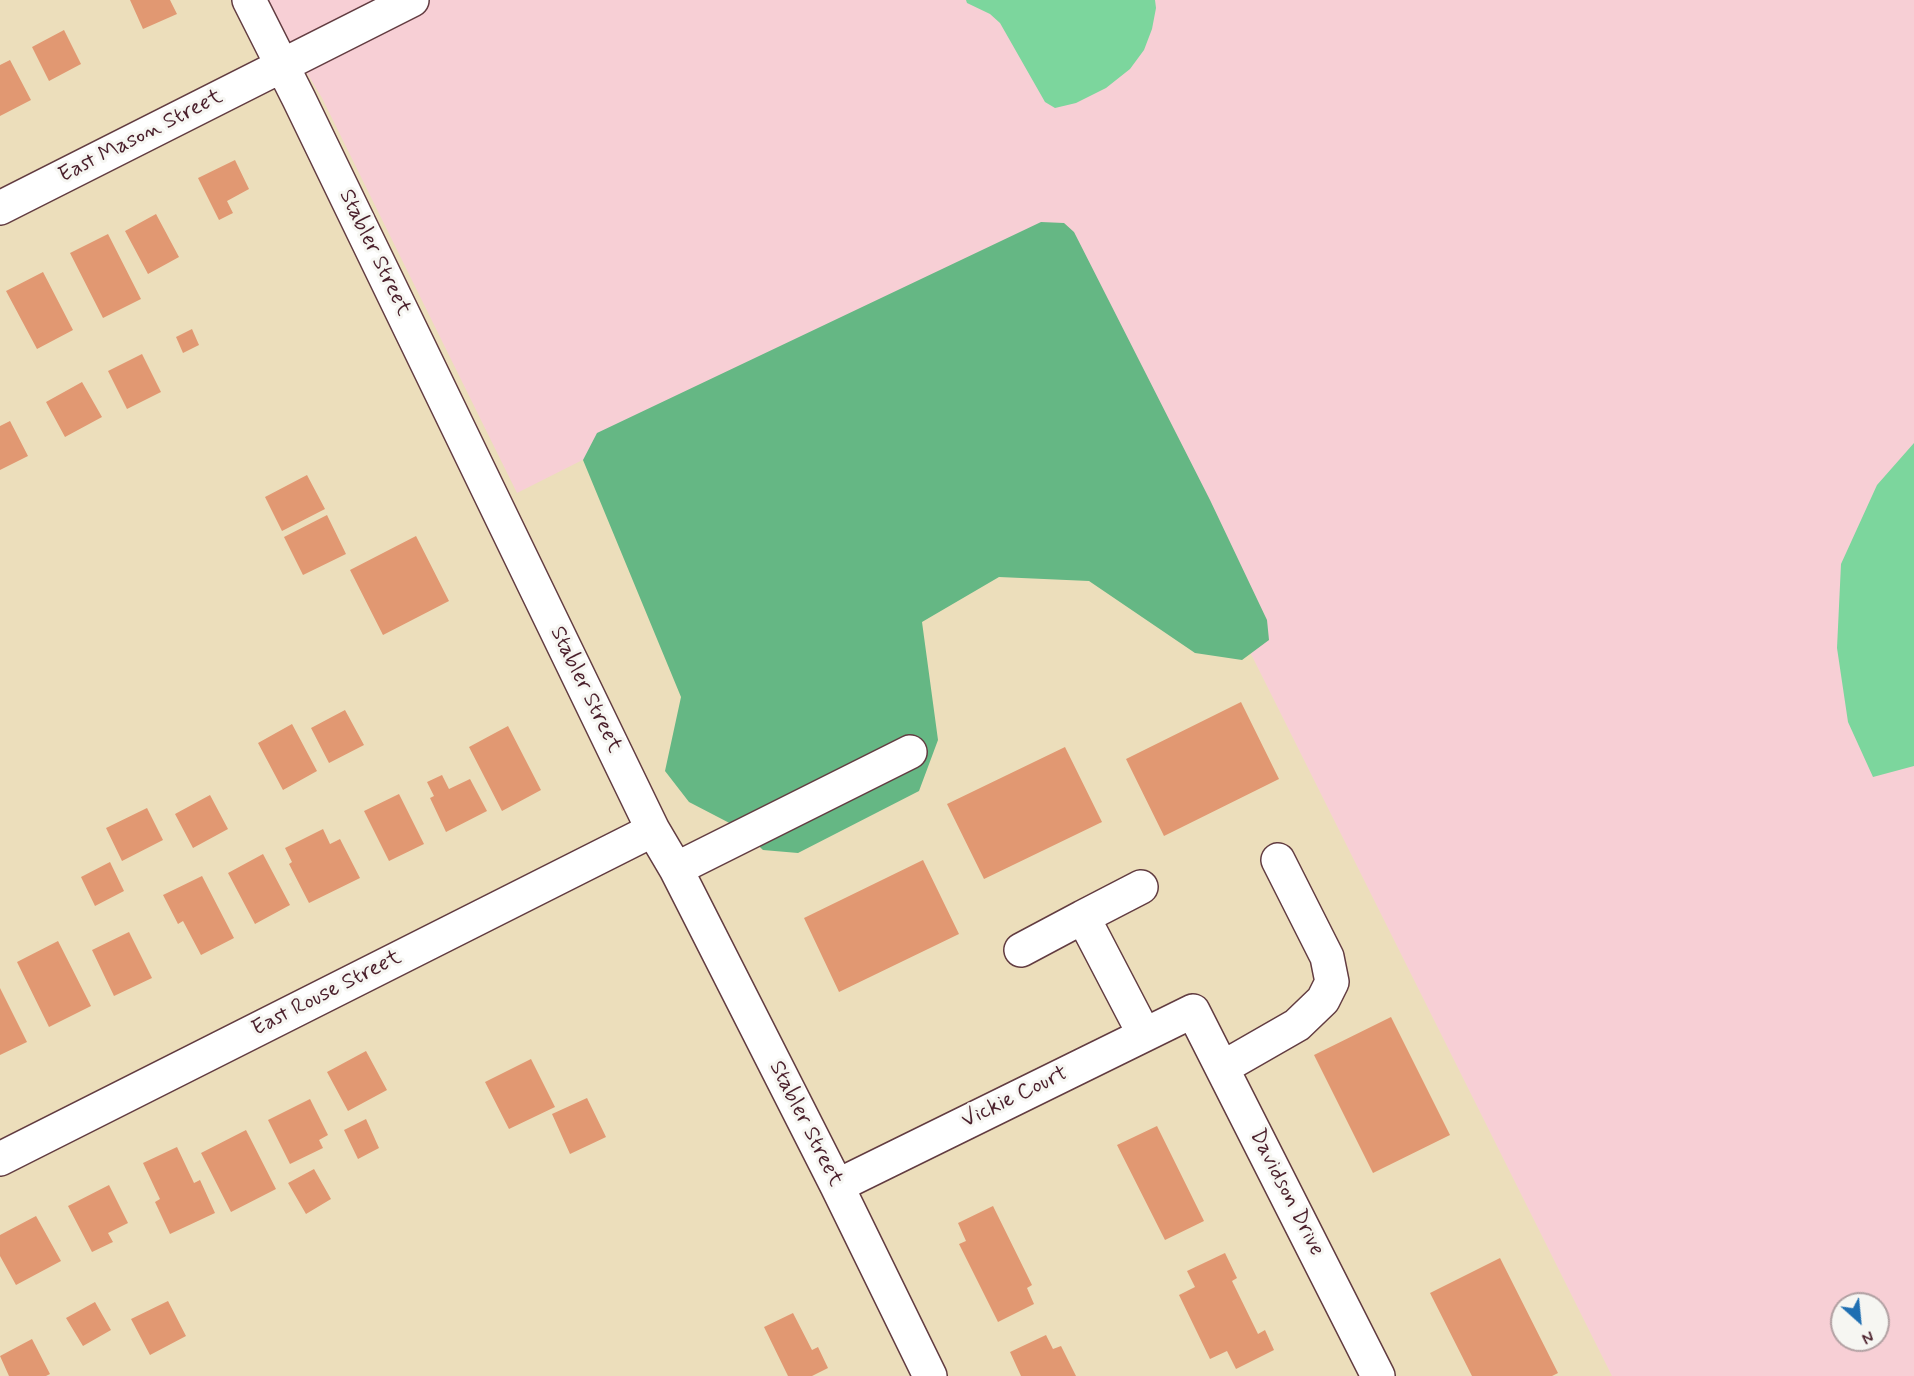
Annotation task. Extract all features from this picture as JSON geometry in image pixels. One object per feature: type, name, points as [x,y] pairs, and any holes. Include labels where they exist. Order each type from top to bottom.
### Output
[{"type":"street","name":"Stabler Street","points":[[249,0],[653,830],[676,869],[837,1186],[930,1376]]},
{"type":"street","name":"East Mason Street","points":[[0,208],[412,0]]},
{"type":"street","points":[[676,869],[910,752]]},
{"type":"street","name":"East Rouse Street","points":[[0,1158],[653,830]]},
{"type":"street","points":[[1222,1068],[1297,1025],[1323,1000],[1332,982],[1327,957],[1278,860]]},
{"type":"street","points":[[1021,950],[1141,887]]},
{"type":"street","points":[[1083,917],[1144,1034]]},
{"type":"street","name":"Davidson Drive","points":[[1193,1011],[1378,1376]]},
{"type":"street","name":"Vickie Court","points":[[837,1186],[1193,1011]]},
{"type":"shaded area","points":[[263,0],[1914,0],[1914,1376],[1612,1376],[1039,230],[517,493],[322,98]]},
{"type":"green space","points":[[966,0],[1155,0],[1156,8],[1152,29],[1144,50],[1130,69],[1106,88],[1076,103],[1055,108],[1045,102],[1000,23],[990,14],[967,3]]},
{"type":"green space","points":[[1041,222],[1064,223],[1074,232],[1210,500],[1267,620],[1269,640],[1242,660],[1195,653],[1089,581],[999,577],[922,622],[938,740],[919,791],[798,853],[763,850],[741,829],[689,802],[665,771],[681,697],[583,460],[597,433]]},
{"type":"green space","points":[[1914,443],[1914,766],[1873,777],[1848,722],[1837,648],[1841,564],[1877,485]]},
{"type":"building","points":[[130,0],[170,0],[177,14],[143,29]]},
{"type":"building","points":[[64,30],[81,64],[49,81],[32,47]]},
{"type":"building","points":[[10,60],[31,100],[0,116],[0,65]]},
{"type":"building","points":[[235,160],[249,189],[227,201],[233,213],[219,220],[198,178]]},
{"type":"building","points":[[156,214],[179,257],[148,274],[125,231]]},
{"type":"building","points":[[108,234],[141,299],[103,318],[70,253]]},
{"type":"building","points":[[43,272],[73,330],[37,349],[6,291]]},
{"type":"building","points":[[192,329],[199,345],[183,353],[176,337]]},
{"type":"building","points":[[142,354],[161,392],[127,409],[108,371]]},
{"type":"building","points":[[82,382],[102,417],[65,437],[46,402]]},
{"type":"building","points":[[10,421],[28,456],[0,470],[0,426]]},
{"type":"building","points":[[307,475],[325,509],[282,531],[265,497]]},
{"type":"building","points":[[327,515],[346,554],[303,575],[284,537]]},
{"type":"building","points":[[416,536],[449,601],[383,635],[350,570]]},
{"type":"building","points":[[1241,702],[1279,779],[1164,836],[1126,759]]},
{"type":"building","points":[[345,710],[364,745],[329,763],[311,728]]},
{"type":"building","points":[[292,724],[317,771],[283,790],[258,743]]},
{"type":"building","points":[[508,726],[541,790],[502,811],[469,747]]},
{"type":"building","points":[[1065,747],[1102,822],[984,879],[947,804]]},
{"type":"building","points":[[442,775],[449,789],[470,779],[487,811],[446,832],[430,798],[434,796],[427,782]]},
{"type":"building","points":[[399,794],[424,844],[389,861],[364,811]]},
{"type":"building","points":[[210,795],[228,829],[193,848],[175,814]]},
{"type":"building","points":[[147,808],[163,840],[122,861],[106,828]]},
{"type":"building","points":[[323,829],[330,844],[340,839],[360,878],[309,903],[289,864],[292,862],[285,848]]},
{"type":"building","points":[[263,854],[290,905],[255,924],[228,873]]},
{"type":"building","points":[[923,860],[959,934],[839,992],[804,918]]},
{"type":"building","points":[[110,862],[124,891],[95,906],[81,877]]},
{"type":"building","points":[[202,876],[234,938],[201,955],[183,921],[178,924],[163,895]]},
{"type":"building","points":[[129,932],[152,978],[114,996],[92,950]]},
{"type":"building","points":[[58,941],[91,1006],[49,1027],[17,962]]},
{"type":"building","points":[[0,988],[27,1042],[0,1055]]},
{"type":"building","points":[[1391,1017],[1450,1135],[1373,1173],[1314,1055]]},
{"type":"building","points":[[366,1051],[387,1090],[348,1111],[327,1072]]},
{"type":"building","points":[[531,1059],[555,1107],[509,1129],[485,1082]]},
{"type":"building","points":[[587,1098],[606,1137],[570,1154],[552,1114]]},
{"type":"building","points":[[310,1099],[328,1135],[319,1140],[323,1148],[290,1164],[268,1120]]},
{"type":"building","points":[[366,1119],[379,1148],[358,1159],[344,1130]]},
{"type":"building","points":[[1157,1126],[1204,1221],[1165,1240],[1117,1145]]},
{"type":"building","points":[[246,1130],[276,1189],[231,1212],[201,1153]]},
{"type":"building","points":[[177,1147],[194,1183],[200,1180],[215,1213],[170,1234],[155,1202],[160,1199],[143,1163]]},
{"type":"building","points":[[314,1169],[331,1199],[306,1214],[288,1183]]},
{"type":"building","points":[[109,1185],[128,1223],[108,1233],[113,1242],[92,1252],[68,1206]]},
{"type":"building","points":[[993,1206],[1032,1285],[1027,1288],[1034,1304],[998,1322],[959,1244],[966,1241],[958,1223]]},
{"type":"building","points":[[36,1216],[61,1261],[16,1285],[0,1256],[0,1235]]},
{"type":"building","points":[[1225,1253],[1237,1278],[1232,1281],[1258,1334],[1265,1330],[1274,1350],[1236,1369],[1227,1351],[1210,1359],[1179,1295],[1195,1287],[1187,1271]]},
{"type":"building","points":[[1500,1258],[1558,1373],[1552,1376],[1472,1376],[1430,1293]]},
{"type":"building","points":[[168,1301],[186,1336],[150,1355],[131,1319]]},
{"type":"building","points":[[95,1302],[111,1330],[83,1346],[66,1318]]},
{"type":"building","points":[[793,1313],[812,1350],[818,1347],[828,1368],[812,1376],[788,1376],[764,1327]]},
{"type":"building","points":[[1046,1335],[1053,1349],[1061,1346],[1076,1376],[1021,1376],[1010,1352]]},
{"type":"building","points":[[32,1339],[50,1374],[46,1376],[9,1376],[0,1356]]}]
